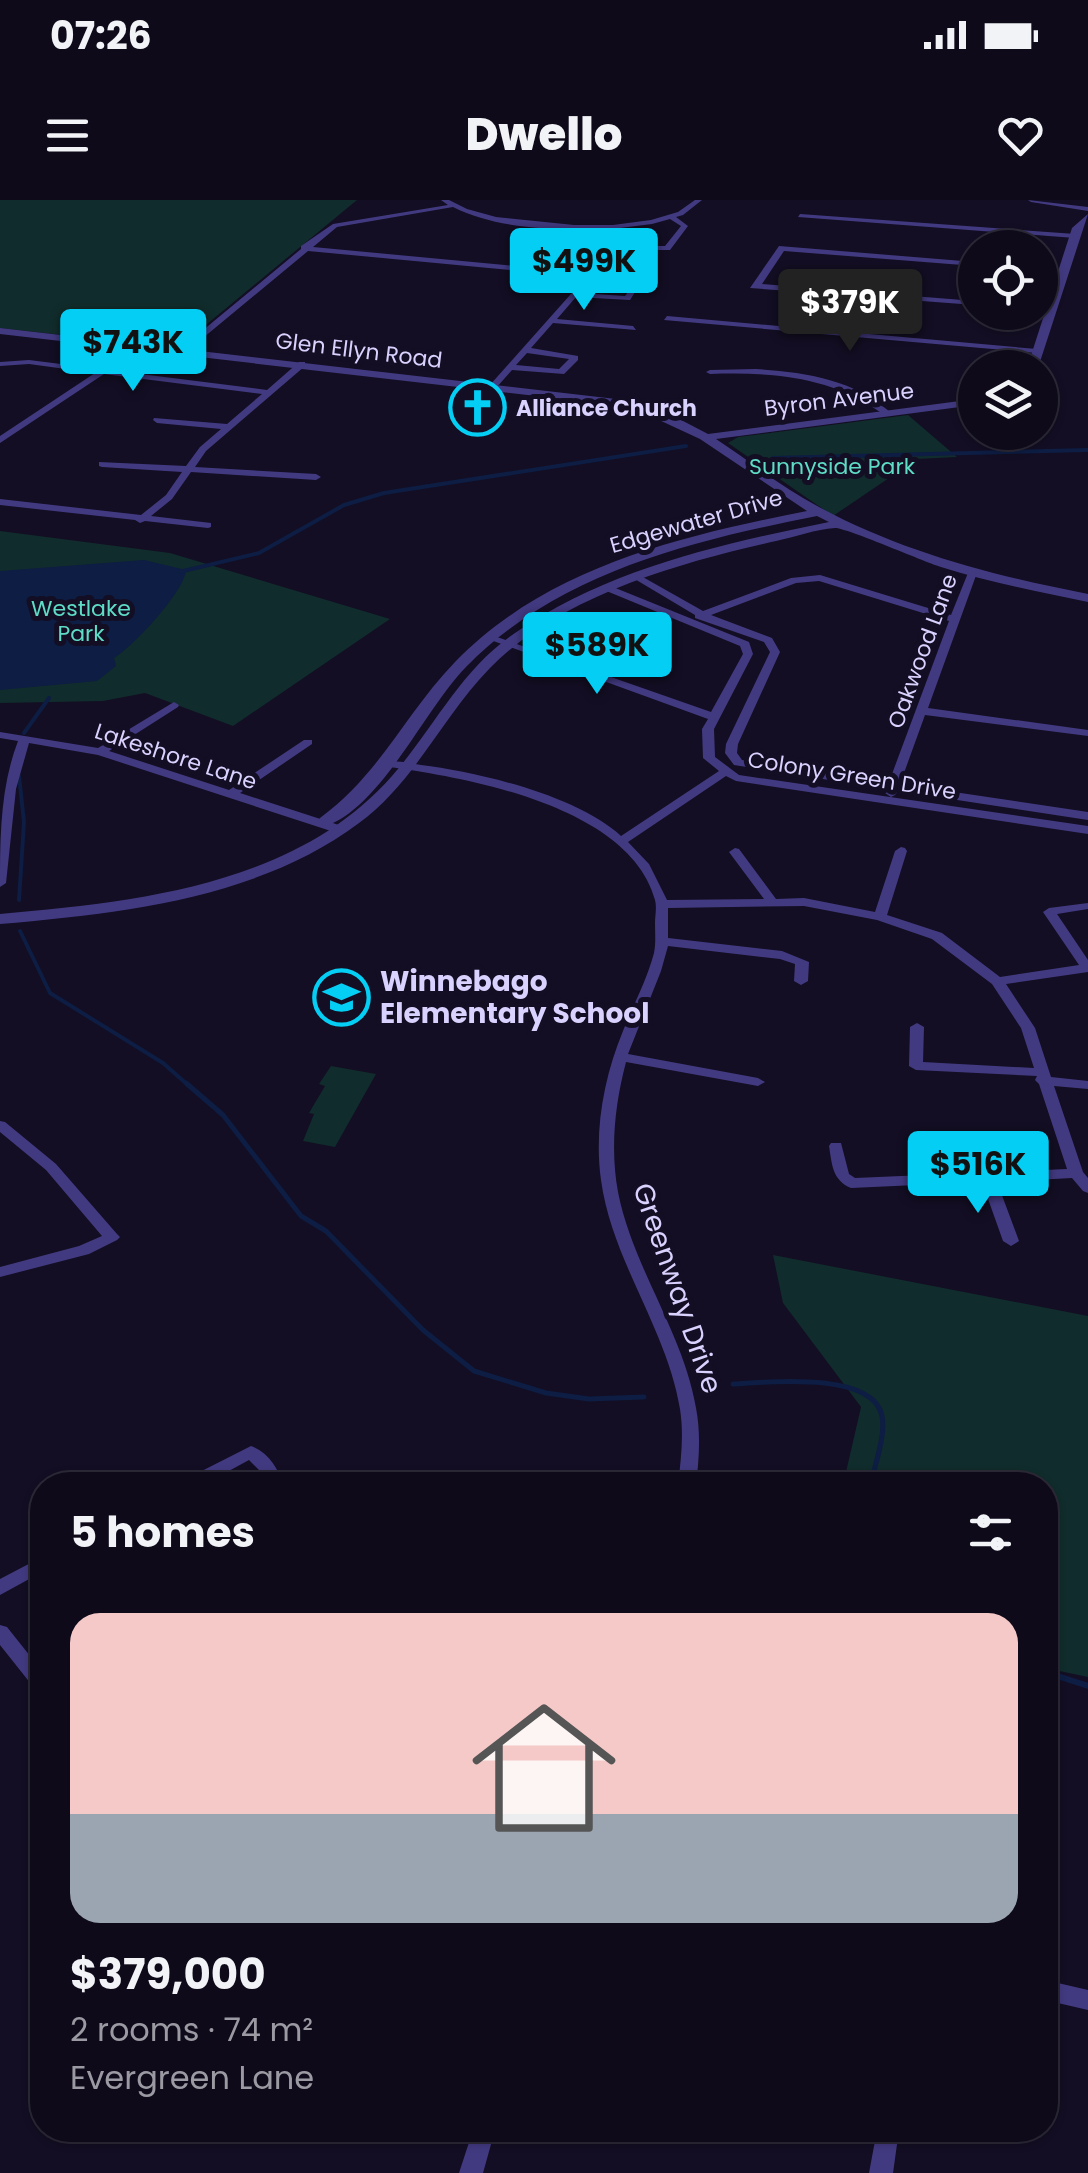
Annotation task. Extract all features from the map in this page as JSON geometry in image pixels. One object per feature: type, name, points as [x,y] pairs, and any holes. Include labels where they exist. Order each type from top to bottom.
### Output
[{"type":"street","points":[[183,350],[304,248],[341,222],[447,203],[506,222],[616,225],[672,217],[699,200]]},
{"type":"street","points":[[812,200],[802,216],[1075,236]]},
{"type":"street","points":[[1031,200],[1088,209]]},
{"type":"street","points":[[616,248],[668,248],[685,226],[672,217]]},
{"type":"street","points":[[1058,282],[1075,236],[1088,217]]},
{"type":"street","points":[[492,386],[616,248],[620,238],[616,225]]},
{"type":"street","points":[[304,248],[640,280],[626,298],[575,295]]},
{"type":"street","points":[[958,263],[780,249],[756,285],[958,302]]},
{"type":"street","points":[[1058,271],[1063,271]]},
{"type":"street","points":[[666,318],[1027,350]]},
{"type":"street","points":[[552,321],[633,328]]},
{"type":"street","name":"Glen Ellyn Road","points":[[0,331],[634,404],[660,411],[819,512],[896,548],[1088,598]]},
{"type":"street","points":[[510,368],[560,372],[576,358],[526,350]]},
{"type":"street","points":[[1,364],[29,362],[266,392]]},
{"type":"street","points":[[140,520],[169,497],[228,427],[302,364]]},
{"type":"street","points":[[0,440],[102,372]]},
{"type":"street","points":[[710,372],[825,381],[868,397],[886,412]]},
{"type":"street","name":"Byron Avenue","points":[[708,438],[958,404]]},
{"type":"street","points":[[156,420],[228,427]]},
{"type":"street","points":[[102,464],[316,477]]},
{"type":"street","points":[[0,502],[208,525]]},
{"type":"street","name":"Edgewater Drive","points":[[106,907],[220,873],[346,808],[389,764],[460,665],[531,607],[631,560],[819,512]]},
{"type":"street","name":"Edgewater Drive","points":[[0,919],[106,907],[227,882],[313,845],[362,815],[407,766],[459,690],[508,644],[608,588],[719,549],[843,523]]},
{"type":"street","name":"Oakwood Lane","points":[[888,802],[973,570]]},
{"type":"street","name":"Colony Green Drive","points":[[638,578],[702,615],[768,640],[776,652],[732,744],[730,753],[738,763],[1088,816]]},
{"type":"street","points":[[687,621],[794,580],[820,578],[954,619]]},
{"type":"street","name":"Colony Green Drive","points":[[608,588],[745,644],[748,654],[708,729],[709,758],[726,772],[750,781],[1088,830]]},
{"type":"street","points":[[490,638],[714,717]]},
{"type":"street","points":[[100,752],[174,705]]},
{"type":"street","points":[[922,711],[1087,730]]},
{"type":"street","name":"Lakeshore Lane","points":[[0,735],[100,752],[338,830]]},
{"type":"street","points":[[0,883],[12,806],[10,773],[25,739]]},
{"type":"street","points":[[230,794],[308,742]]},
{"type":"street","name":"Greenway Drive","points":[[389,764],[480,779],[546,798],[620,842],[646,870],[662,904],[664,941],[621,1057],[608,1120],[610,1193],[632,1264],[685,1384],[691,1426],[688,1472]]},
{"type":"street","points":[[620,842],[726,772]]},
{"type":"street","points":[[880,917],[901,851]]},
{"type":"street","points":[[735,852],[770,900]]},
{"type":"street","points":[[662,904],[770,900],[880,917],[936,936],[996,982],[1028,1028],[1076,1173],[1088,1188]]},
{"type":"street","points":[[996,982],[1088,968],[1050,912],[1084,906]]},
{"type":"street","points":[[664,941],[782,955],[802,962],[801,982]]},
{"type":"street","points":[[917,1027],[916,1066],[1041,1076],[1088,1085]]},
{"type":"street","points":[[621,1057],[758,1082]]},
{"type":"street","points":[[0,1124],[51,1168],[112,1237],[84,1250],[0,1272]]},
{"type":"street","points":[[836,1146],[842,1176],[851,1183],[923,1184],[986,1176],[1076,1173]]},
{"type":"street","points":[[986,1176],[1011,1241]]},
{"type":"street","points":[[213,1472],[251,1452],[271,1472]]},
{"type":"street","points":[[0,1588],[30,1571]]},
{"type":"street","points":[[0,1632],[30,1669]]},
{"type":"street","points":[[1058,1993],[1088,2000]]},
{"type":"street","points":[[471,2173],[480,2142]]},
{"type":"street","points":[[881,2173],[886,2142]]},
{"type":"green space","points":[[0,200],[357,200],[178,348],[0,328]]},
{"type":"green space","name":"Sunnyside Park","points":[[908,415],[957,457],[917,459],[833,516],[728,443],[738,437]]},
{"type":"green space","name":"Westlake Park","points":[[0,531],[170,553],[390,619],[233,726],[145,693],[103,701],[0,703]]},
{"type":"green space","points":[[331,1066],[376,1074],[335,1147],[303,1141],[314,1114],[309,1113],[325,1086],[319,1084]]},
{"type":"green space","points":[[773,1255],[1088,1316],[1088,1677],[1058,1671],[1058,1472],[846,1472],[861,1407],[783,1303]]},
{"type":"water","points":[[144,560],[186,570],[177,591],[157,618],[114,658],[116,666],[97,681],[0,690],[0,571]]},
{"type":"waterway","points":[[179,572],[259,553],[344,505],[384,493],[686,446]]},
{"type":"waterway","points":[[773,458],[1088,450]]},
{"type":"waterway","points":[[24,733],[49,698]]},
{"type":"waterway","points":[[19,776],[24,822],[19,900]]},
{"type":"waterway","points":[[20,931],[50,993],[163,1063],[189,1086]]},
{"type":"waterway","points":[[186,1083],[223,1115],[301,1216],[326,1231],[423,1330],[474,1371],[546,1393],[589,1399],[644,1397]]},
{"type":"waterway","points":[[733,1384],[817,1382],[860,1392],[874,1402],[882,1416],[874,1472]]},
{"type":"waterway","points":[[1058,1676],[1088,1686]]},
{"type":"place","name":"Alliance Church","points":[[477,408]]},
{"type":"place","name":"Winnebago Elementary School","points":[[341,997]]}]
